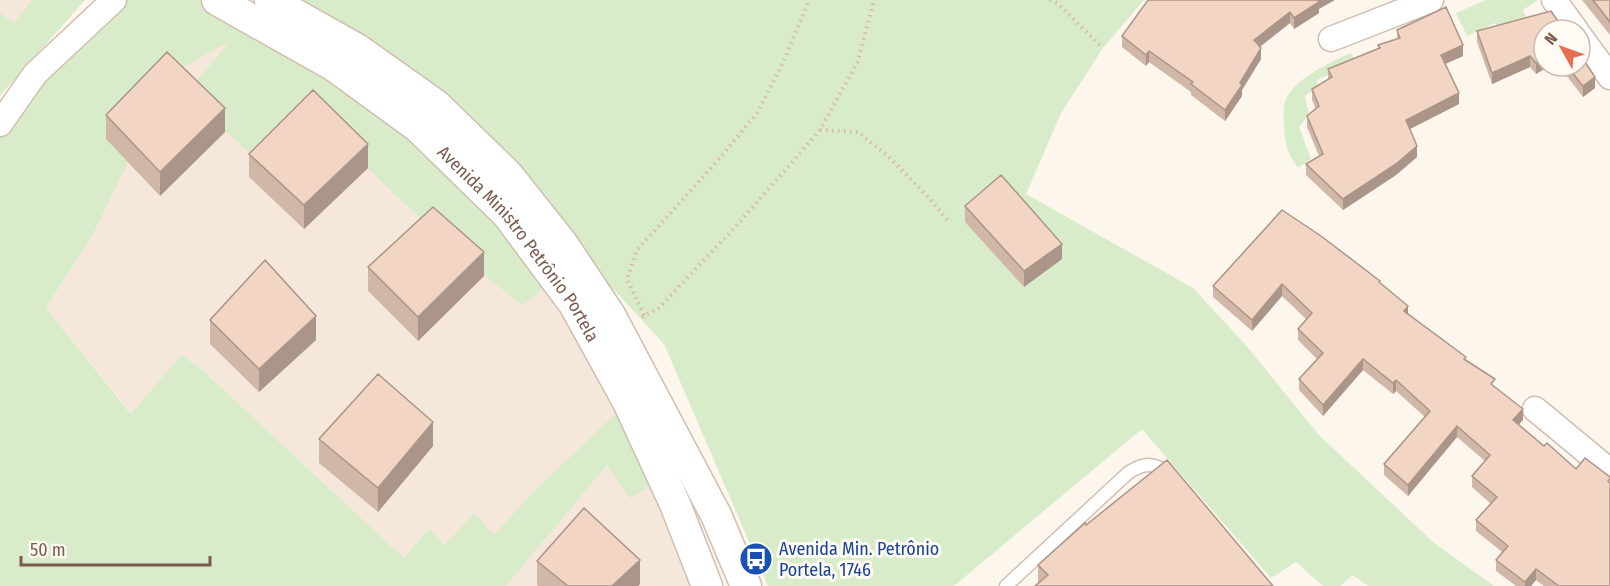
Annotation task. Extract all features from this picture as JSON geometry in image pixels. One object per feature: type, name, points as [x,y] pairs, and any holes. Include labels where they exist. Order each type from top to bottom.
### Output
[{"type":"street","points":[[2,118],[35,74],[114,0]]},
{"type":"street","name":"Avenida Ministro Petrônio Portela","points":[[217,0],[333,66],[419,128],[507,214],[574,304],[623,392],[675,504],[708,586]]},
{"type":"street","name":"Avenida Ministro Petrônio Portela","points":[[270,0],[357,49],[436,105],[508,176],[562,243],[618,330],[716,515],[746,586]]},
{"type":"street","points":[[1331,39],[1431,0]]},
{"type":"street","points":[[1554,0],[1567,18]]},
{"type":"street","points":[[1592,52],[1610,77]]},
{"type":"street","points":[[1535,409],[1610,471]]},
{"type":"lane","points":[[1006,586],[1138,466],[1150,463],[1163,468],[1174,478]]},
{"type":"path","points":[[644,315],[627,279],[637,250],[758,112],[785,58],[809,0]]},
{"type":"path","points":[[618,330],[658,308],[738,224],[820,130],[858,61],[874,0]]},
{"type":"path","points":[[1050,0],[1057,3],[1103,48]]},
{"type":"path","points":[[820,130],[858,132],[888,156],[949,222]]},
{"type":"shaded area","points":[[0,0],[85,0],[35,56],[0,29]]},
{"type":"shaded area","points":[[173,0],[217,0],[555,279],[707,586],[383,586],[404,558],[199,367],[181,355],[132,414],[46,308],[93,234],[84,83]]},
{"type":"green space","points":[[32,0],[85,0],[0,96],[0,13],[14,23]]},
{"type":"green space","points":[[114,0],[217,0],[334,66],[555,279],[523,305],[467,261],[313,114],[262,165],[186,94],[230,41],[167,76],[106,138],[128,162],[93,234],[46,308],[131,414],[181,355],[199,367],[404,558],[430,528],[444,546],[474,513],[494,535],[530,495],[628,402],[663,479],[630,498],[607,465],[506,586],[0,586],[0,124]]},
{"type":"green space","points":[[267,0],[1144,0],[1103,48],[1061,113],[1026,194],[1193,288],[1244,343],[1319,435],[1433,542],[1494,586],[1368,586],[1353,575],[1340,586],[1323,586],[1296,562],[1271,578],[1142,429],[954,586],[768,586],[664,344],[508,175]]},
{"type":"green space","points":[[1486,0],[1537,1],[1523,10],[1528,21],[1500,29],[1495,23],[1467,36],[1456,13]]},
{"type":"green space","points":[[1351,53],[1356,62],[1317,80],[1318,87],[1305,96],[1309,115],[1299,127],[1311,159],[1298,168],[1289,153],[1285,137],[1284,108],[1287,97],[1293,88],[1311,74]]},
{"type":"building","points":[[1148,0],[1318,0],[1319,2],[1294,18],[1290,12],[1254,40],[1261,48],[1240,83],[1242,85],[1225,110],[1191,84],[1193,82],[1149,51],[1146,55],[1122,36]]},
{"type":"building","points":[[1593,0],[1610,0],[1610,22]]},
{"type":"building","points":[[1446,7],[1463,45],[1441,55],[1459,93],[1406,120],[1417,146],[1396,164],[1343,199],[1306,164],[1323,154],[1307,116],[1319,106],[1312,89],[1332,77],[1328,69],[1380,48],[1378,45],[1400,38],[1397,30]]},
{"type":"building","points":[[1551,11],[1556,18],[1532,18],[1532,58],[1530,56],[1492,73],[1477,31]]},
{"type":"building","points":[[167,52],[225,108],[160,172],[106,115]]},
{"type":"building","points":[[1592,72],[1595,77],[1583,86],[1577,78],[1592,78]]},
{"type":"building","points":[[313,90],[368,144],[304,205],[249,154]]},
{"type":"building","points":[[1001,175],[1062,244],[1024,271],[965,206]]},
{"type":"building","points":[[433,207],[484,252],[418,317],[368,267]]},
{"type":"building","points":[[1282,210],[1321,236],[1380,281],[1408,306],[1404,311],[1466,357],[1464,359],[1495,379],[1491,384],[1523,409],[1513,420],[1544,446],[1547,443],[1576,469],[1585,458],[1610,477],[1608,481],[1610,483],[1610,586],[1559,586],[1536,569],[1525,582],[1496,560],[1508,546],[1476,520],[1497,497],[1472,476],[1490,455],[1457,426],[1408,485],[1384,464],[1430,411],[1396,380],[1393,383],[1363,359],[1323,405],[1299,379],[1323,353],[1298,329],[1312,313],[1282,284],[1252,320],[1213,286]]},
{"type":"building","points":[[265,260],[316,316],[259,369],[210,320]]},
{"type":"building","points":[[378,374],[433,422],[378,488],[319,439]]},
{"type":"building","points":[[1167,460],[1273,586],[1035,586],[1048,575],[1038,565],[1085,523],[1086,525]]},
{"type":"building","points":[[584,508],[640,560],[612,586],[568,586],[537,561]]},
{"type":"place","name":"Avenida Min. Petrônio Portela, 1746","points":[[756,559]]}]
